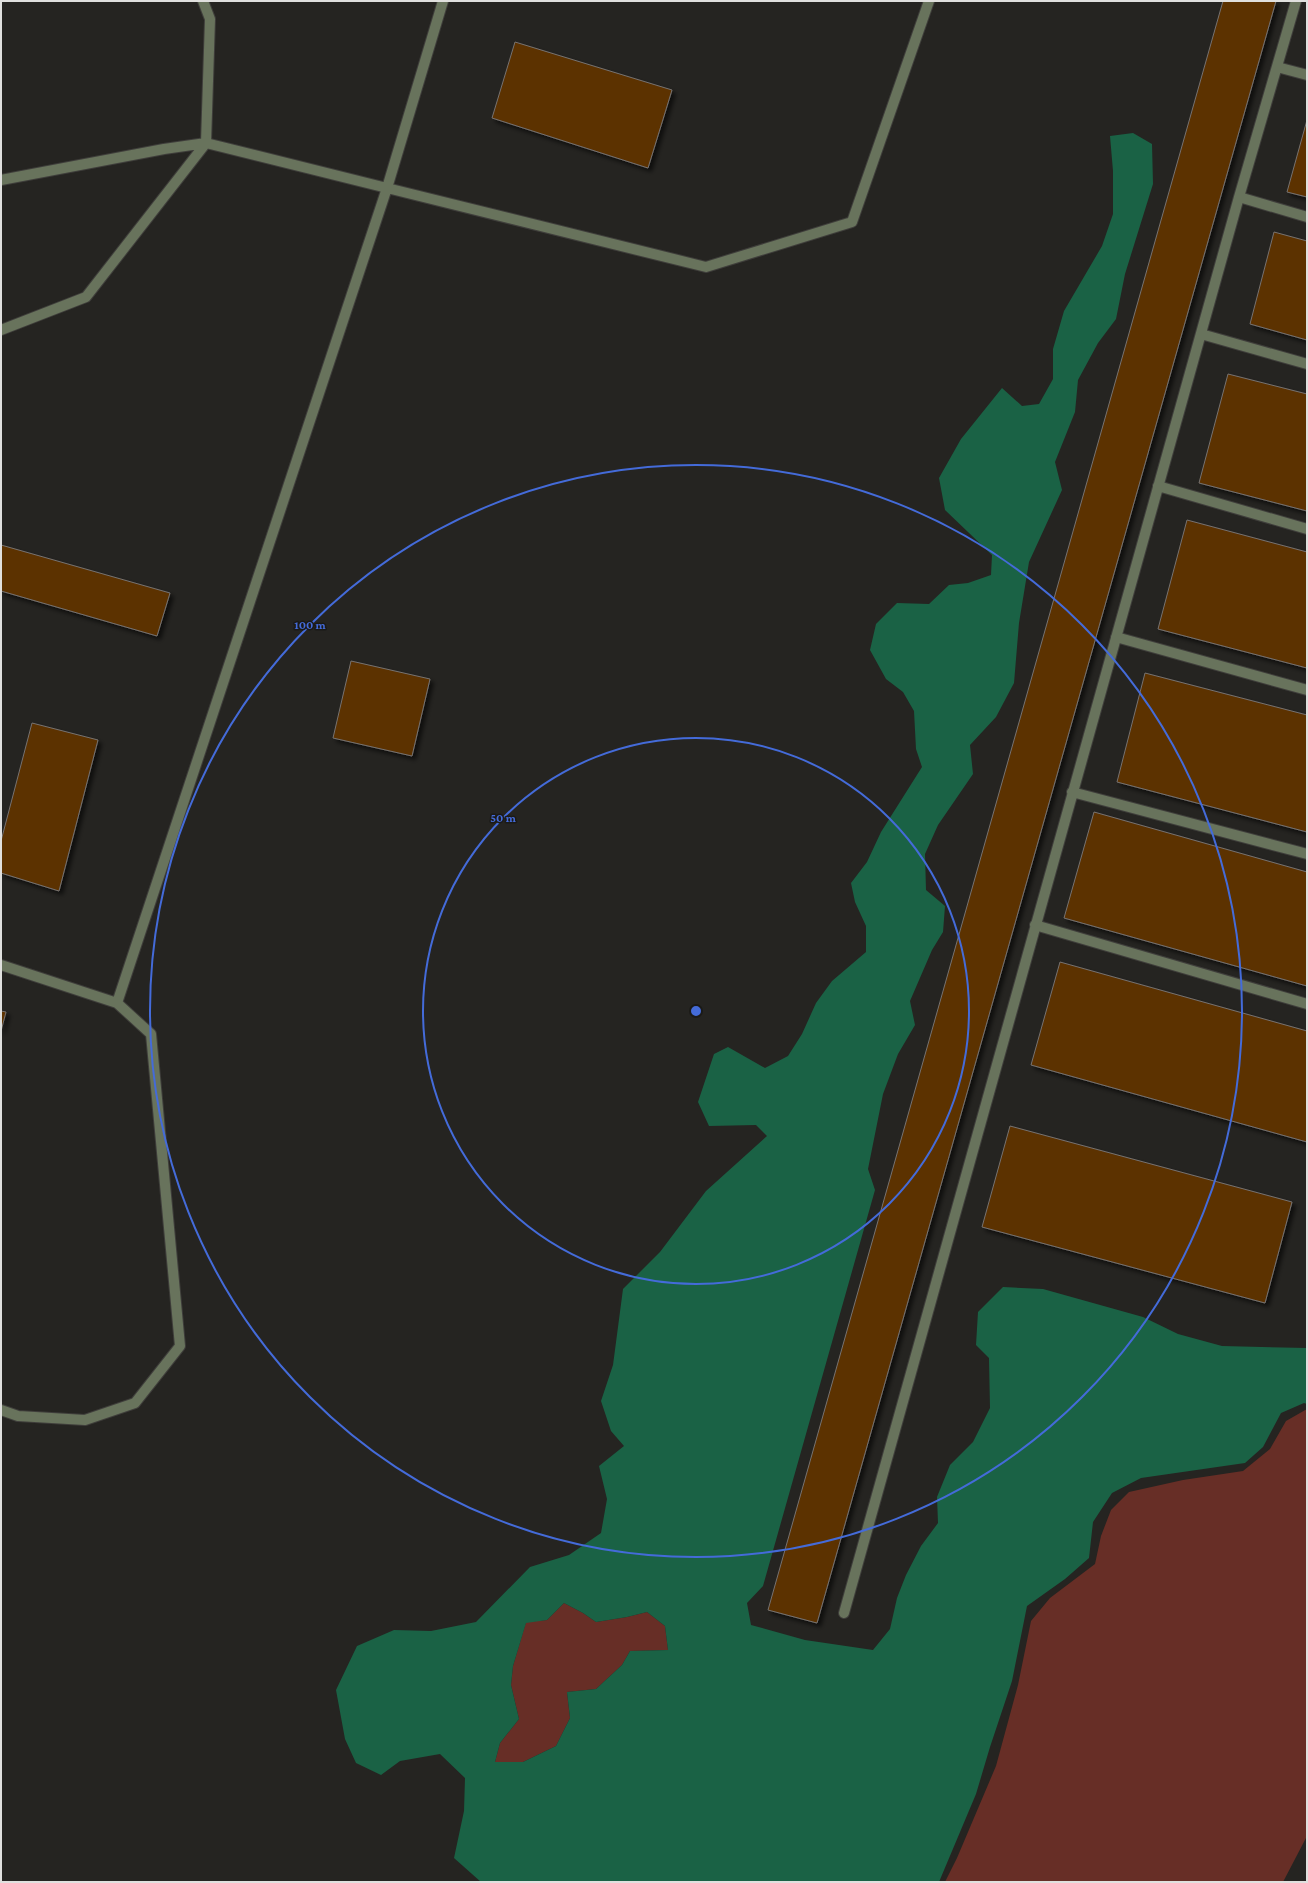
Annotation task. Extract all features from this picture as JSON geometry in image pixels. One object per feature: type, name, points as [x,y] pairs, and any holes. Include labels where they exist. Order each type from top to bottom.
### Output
[{"type":"lane","points":[[1,330],[86,297],[206,143],[210,19],[202,1]]},
{"type":"lane","points":[[117,1003],[387,188],[443,1]]},
{"type":"lane","points":[[1,180],[164,149],[206,143],[706,267],[852,222],[929,1]]},
{"type":"lane","points":[[844,1614],[1072,792],[1239,197],[1296,1]]},
{"type":"lane","points":[[1277,67],[1307,75]]},
{"type":"lane","points":[[1239,197],[1307,218]]},
{"type":"lane","points":[[1201,334],[1307,364]]},
{"type":"lane","points":[[1158,486],[1307,529]]},
{"type":"lane","points":[[1116,637],[1307,690]]},
{"type":"lane","points":[[1072,792],[1307,854]]},
{"type":"lane","points":[[1036,925],[1307,1004]]},
{"type":"lane","points":[[1,965],[117,1003],[151,1034],[180,1346],[135,1403],[85,1420],[18,1416],[1,1410]]},
{"type":"shaded area","points":[[1133,133],[1152,144],[1153,184],[1125,274],[1116,319],[1098,343],[1078,380],[1075,412],[1055,462],[1062,490],[1029,562],[1019,623],[1014,683],[996,717],[970,745],[973,774],[938,825],[925,854],[926,890],[945,906],[943,932],[932,950],[910,1001],[915,1025],[898,1054],[883,1094],[868,1169],[875,1190],[763,1586],[747,1603],[751,1625],[805,1640],[873,1650],[890,1629],[897,1598],[906,1575],[921,1546],[938,1523],[937,1497],[950,1465],[973,1442],[990,1408],[989,1358],[976,1345],[978,1312],[1003,1287],[1043,1289],[1143,1317],[1178,1334],[1222,1346],[1307,1348],[1307,1404],[1304,1403],[1281,1413],[1263,1447],[1245,1463],[1141,1478],[1112,1493],[1093,1522],[1089,1558],[1065,1579],[1027,1606],[1012,1681],[976,1794],[939,1882],[481,1882],[454,1858],[464,1811],[465,1778],[440,1754],[400,1761],[381,1775],[356,1763],[345,1739],[336,1690],[357,1646],[394,1630],[431,1631],[476,1622],[530,1567],[569,1555],[601,1533],[607,1499],[599,1466],[624,1446],[611,1431],[601,1401],[613,1365],[623,1289],[660,1252],[706,1191],[767,1136],[756,1125],[709,1126],[698,1102],[714,1054],[728,1047],[765,1068],[788,1056],[802,1034],[816,1003],[832,981],[866,952],[866,926],[855,902],[851,883],[867,862],[881,832],[922,767],[916,749],[914,711],[903,692],[886,679],[870,650],[876,624],[897,603],[929,604],[949,585],[968,583],[991,575],[992,555],[945,510],[939,478],[961,439],[1002,388],[1022,406],[1039,404],[1053,379],[1053,349],[1064,311],[1102,246],[1113,214],[1113,171],[1110,136]],"holes":[[[564,1603],[596,1622],[647,1612],[665,1626],[668,1650],[630,1651],[622,1665],[596,1689],[567,1692],[570,1718],[556,1746],[523,1762],[495,1762],[500,1743],[519,1719],[511,1685],[513,1666],[526,1623],[547,1620]]]},
{"type":"shaded area","points":[[1307,1409],[1307,1836],[1283,1882],[945,1882],[957,1858],[996,1766],[1018,1685],[1031,1621],[1050,1598],[1095,1564],[1101,1536],[1111,1510],[1129,1492],[1183,1480],[1243,1471],[1270,1449],[1286,1421]]},
{"type":"shaded area","points":[[564,1603],[596,1622],[647,1612],[665,1626],[668,1650],[630,1651],[622,1665],[596,1689],[567,1692],[570,1718],[556,1746],[523,1762],[495,1762],[500,1743],[519,1719],[511,1685],[513,1666],[526,1622],[547,1620]]},
{"type":"building","points":[[1223,1],[1276,1],[817,1623],[768,1610]]},
{"type":"building","points":[[515,42],[672,90],[648,168],[492,118]]},
{"type":"building","points":[[1307,120],[1307,197],[1287,192]]},
{"type":"building","points":[[1274,232],[1307,241],[1307,340],[1250,324]]},
{"type":"building","points":[[1228,374],[1307,394],[1307,511],[1199,483]]},
{"type":"building","points":[[1187,520],[1307,552],[1307,668],[1158,629]]},
{"type":"building","points":[[1,545],[170,593],[157,636],[1,591]]},
{"type":"building","points":[[351,661],[430,679],[412,756],[333,738]]},
{"type":"building","points":[[1145,673],[1307,715],[1307,832],[1117,782]]},
{"type":"building","points":[[32,723],[98,740],[59,891],[1,873],[1,841]]},
{"type":"building","points":[[1094,812],[1307,872],[1307,986],[1064,918]]},
{"type":"building","points":[[1060,962],[1307,1031],[1307,1142],[1031,1065]]},
{"type":"building","points":[[1,1011],[6,1012],[1,1031]]},
{"type":"building","points":[[1010,1126],[1292,1202],[1265,1303],[982,1227]]}]
